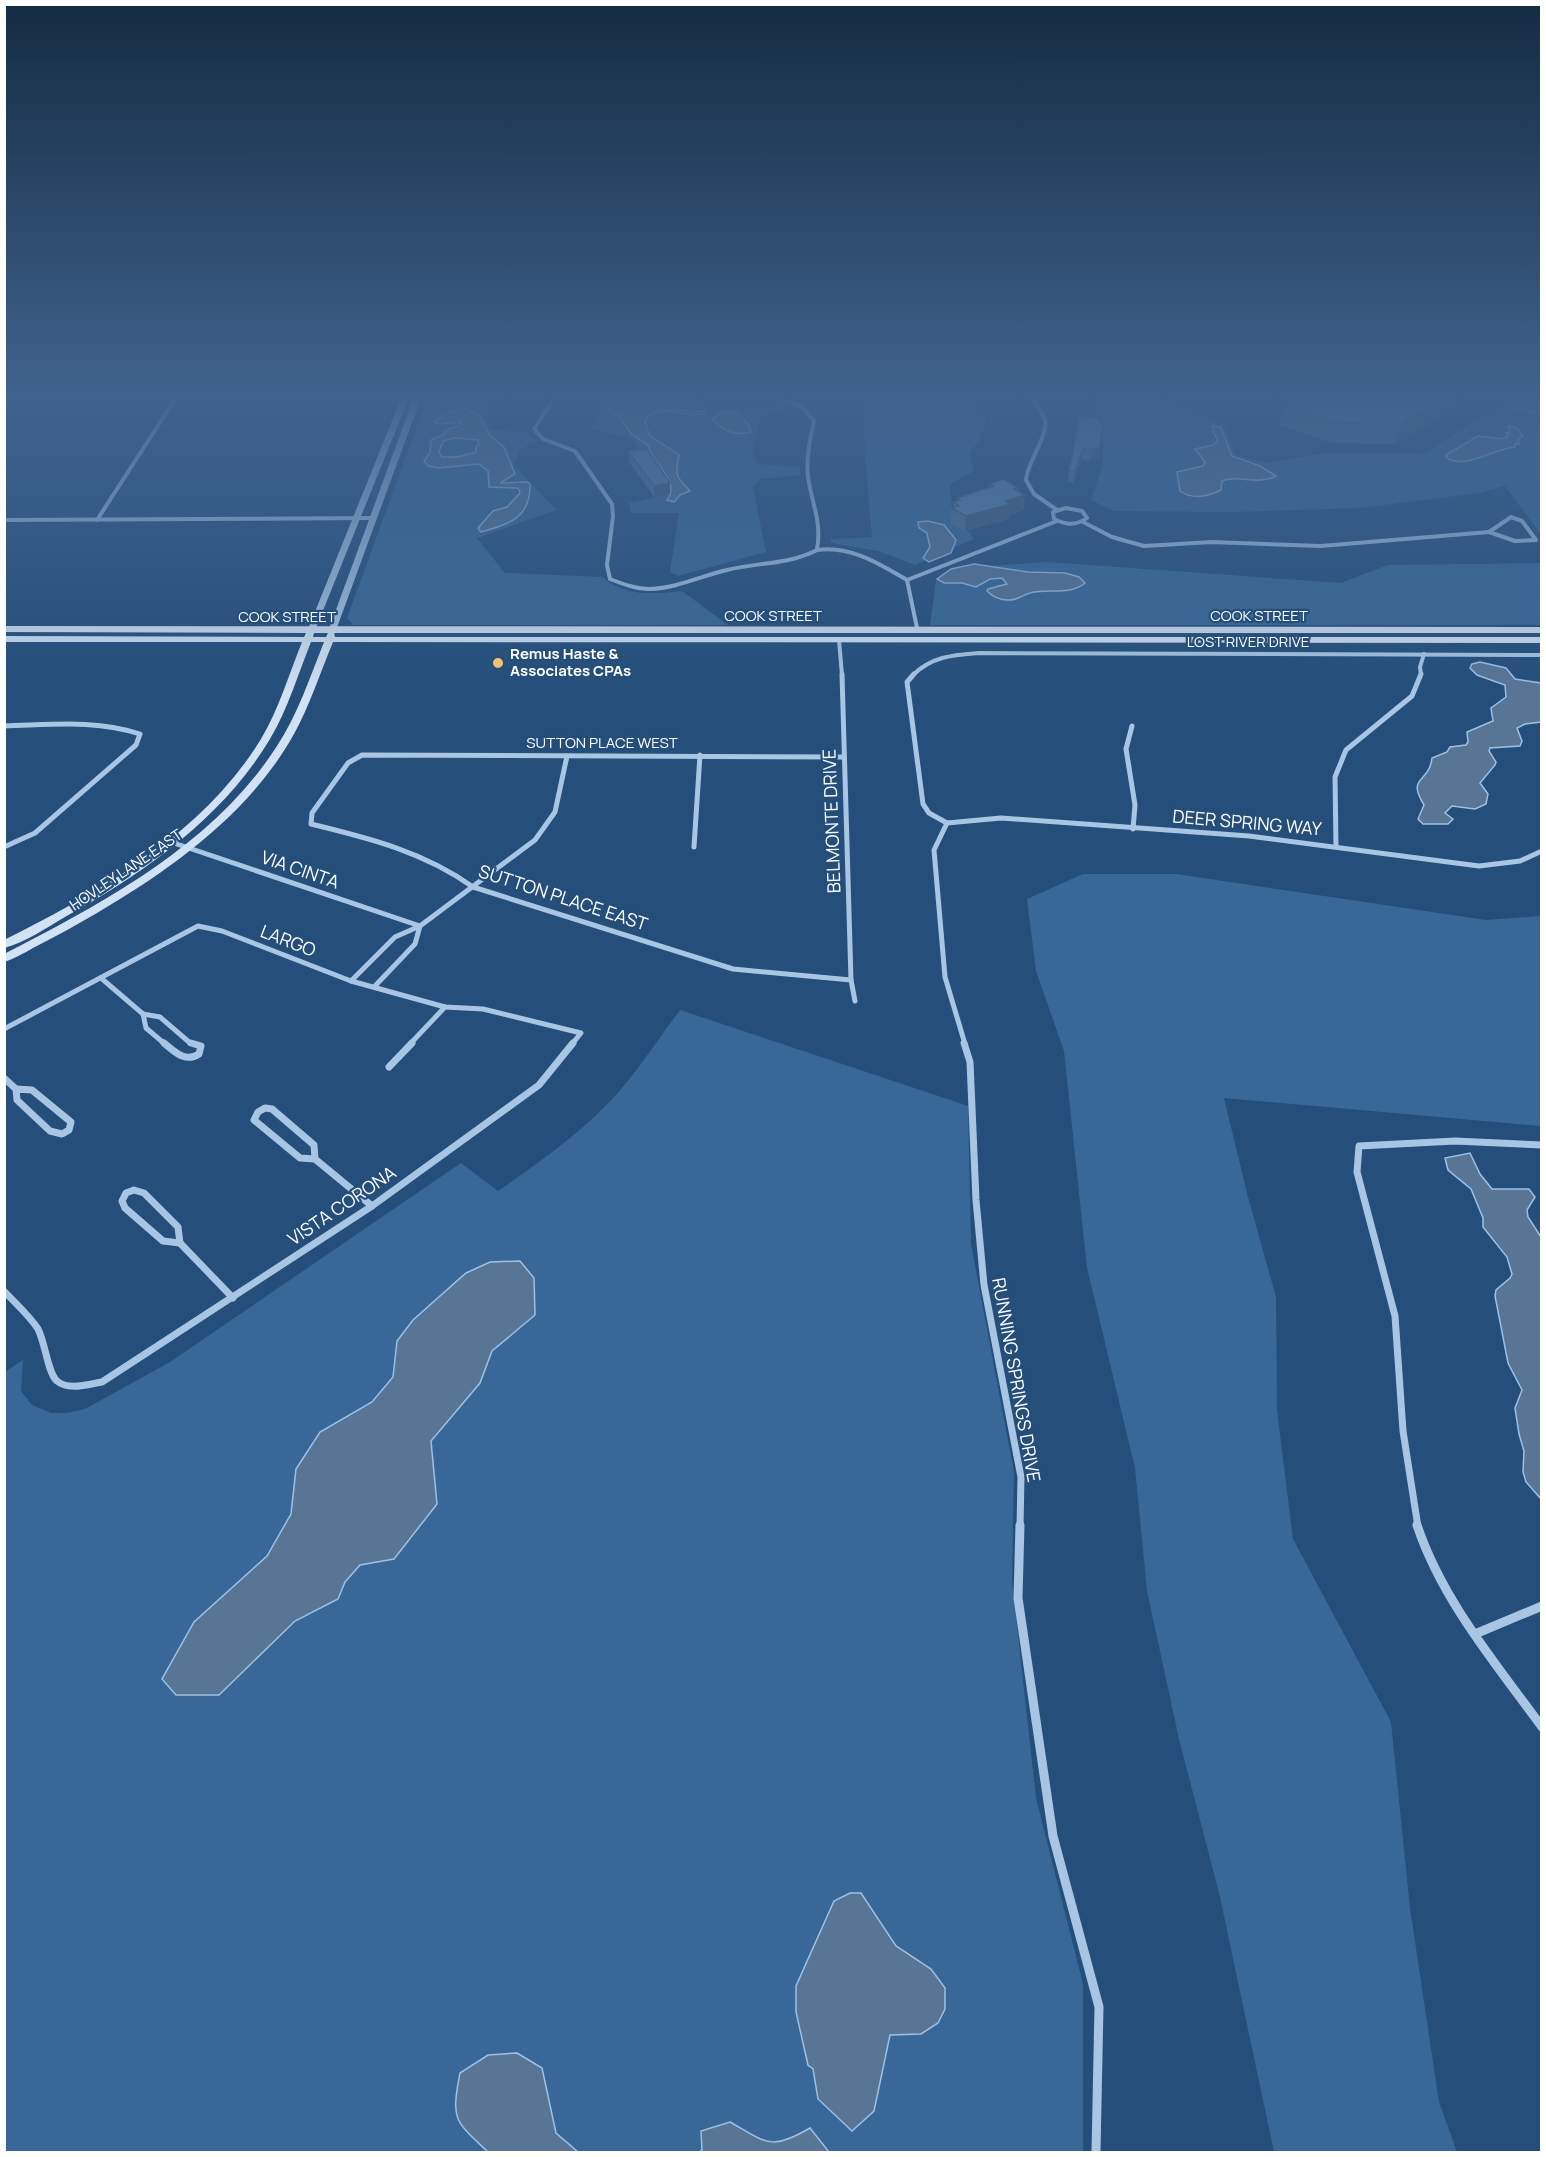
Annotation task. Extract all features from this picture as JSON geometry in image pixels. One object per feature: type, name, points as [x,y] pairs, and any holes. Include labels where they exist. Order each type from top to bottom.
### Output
[{"type":"main road","name":"COOK STREET","points":[[4,637],[309,636],[917,628],[1542,630]]},
{"type":"main road","points":[[839,640],[916,633],[917,628]]},
{"type":"main road","name":"COOK STREET","points":[[4,629],[309,636]]},
{"type":"main road","points":[[4,637],[45,629]]},
{"type":"main road","points":[[544,640],[562,634],[682,630]]},
{"type":"main road","name":"COOK STREET","points":[[330,635],[544,640],[1542,640]]},
{"type":"main road","name":"HOVLEY LANE EAST","points":[[4,959],[102,906],[189,848],[250,788],[281,748],[303,706],[330,635]]},
{"type":"main road","name":"HOVLEY LANE EAST","points":[[4,945],[108,886],[171,842],[220,800],[266,738],[309,636]]},
{"type":"street","points":[[97,520],[114,494]]},
{"type":"street","name":"HOVLEY LANE EAST","points":[[309,636],[367,494]]},
{"type":"street","points":[[605,494],[612,504],[614,516],[607,565],[610,579],[629,588],[666,588],[743,566],[791,561],[817,550],[841,551],[879,562],[907,580],[917,628]]},
{"type":"street","points":[[812,494],[820,531],[817,550]]},
{"type":"street","points":[[1032,494],[1057,510]]},
{"type":"street","name":"HOVLEY LANE EAST","points":[[330,635],[382,495]]},
{"type":"street","points":[[1057,521],[1052,514],[1066,508],[1082,511],[1087,518],[1083,522]]},
{"type":"street","points":[[907,580],[1057,521],[1072,524],[1083,522],[1112,537],[1144,546],[1212,542],[1321,546],[1488,532],[1515,541],[1536,540],[1522,521],[1511,517],[1488,532]]},
{"type":"street","points":[[4,520],[373,518]]},
{"type":"street","name":"BELMONTE DRIVE","points":[[839,640],[842,668],[851,981],[855,1001]]},
{"type":"street","name":"LOST RIVER DRIVE","points":[[947,823],[929,813],[923,804],[907,681],[919,667],[935,659],[980,653],[1542,655]]},
{"type":"street","points":[[1336,847],[1335,777],[1346,750],[1412,696],[1421,677],[1420,667],[1424,654]]},
{"type":"street","points":[[4,726],[95,726],[127,728],[140,734],[135,745],[35,833],[4,847]]},
{"type":"street","points":[[1132,726],[1126,749],[1136,805],[1133,829]]},
{"type":"street","name":"SUTTON PLACE WEST","points":[[348,763],[362,755],[843,757]]},
{"type":"street","points":[[694,847],[700,755]]},
{"type":"street","points":[[351,981],[395,937],[420,926],[535,840],[555,812],[567,756]]},
{"type":"street","name":"SUTTON PLACE EAST","points":[[348,763],[312,813],[311,824],[418,855],[453,871],[473,887],[733,969],[851,981]]},
{"type":"street","name":"DEER SPRING WAY","points":[[947,823],[1001,818],[1249,836],[1479,867],[1520,861],[1542,851]]},
{"type":"street","name":"RUNNING SPRINGS DRIVE","points":[[947,823],[934,850],[945,978],[970,1062],[976,1200],[984,1285],[1021,1477],[1018,1598],[1053,1836],[1099,2007],[1095,2152]]},
{"type":"street","name":"VIA CINTA","points":[[171,842],[420,926]]},
{"type":"street","name":"LARGO","points":[[4,1029],[198,926],[222,931],[351,981],[445,1007],[483,1009],[581,1033]]},
{"type":"street","points":[[374,987],[415,944],[420,926]]},
{"type":"street","points":[[101,978],[143,1014],[160,1017],[189,1042],[201,1046],[199,1054],[193,1058],[181,1057],[146,1028],[143,1014]]},
{"type":"street","points":[[389,1066],[445,1007]]},
{"type":"street","name":"VISTA CORONA","points":[[4,1291],[38,1329],[52,1376],[64,1386],[83,1386],[102,1382],[372,1206],[539,1086],[581,1033]]},
{"type":"street","points":[[4,1078],[16,1089],[32,1090],[59,1114],[68,1117],[71,1122],[69,1130],[62,1134],[50,1131],[17,1100],[16,1089]]},
{"type":"street","points":[[315,1159],[314,1145],[272,1109],[263,1108],[259,1112],[254,1120],[260,1127],[300,1158],[315,1159],[372,1206]]},
{"type":"street","points":[[1542,1145],[1455,1141],[1359,1146],[1357,1172],[1395,1316],[1403,1431],[1416,1521],[1428,1557],[1475,1634],[1542,1727]]},
{"type":"street","points":[[180,1243],[163,1241],[125,1208],[122,1201],[126,1193],[134,1190],[144,1193],[178,1227],[180,1243],[233,1298]]},
{"type":"street","points":[[1475,1634],[1542,1606]]},
{"type":"shaded area","points":[[392,494],[541,494],[556,510],[477,538],[505,573],[603,577],[620,588],[640,593],[682,591],[728,625],[353,625],[347,618]]},
{"type":"shaded area","points":[[519,494],[529,494],[527,505],[516,518],[501,526],[481,532],[478,528],[493,511],[507,507]]},
{"type":"shaded area","points":[[668,494],[754,494],[766,552],[678,576],[670,572],[679,513],[631,513],[629,503]]},
{"type":"shaded area","points":[[671,494],[683,494],[674,502],[667,500]]},
{"type":"shaded area","points":[[868,494],[951,494],[952,508],[974,539],[915,565],[878,551],[831,543],[831,539],[872,537]]},
{"type":"shaded area","points":[[1093,494],[1473,494],[1360,508],[1232,512],[1114,511],[1091,500]]},
{"type":"shaded area","points":[[1184,494],[1212,494],[1205,496]]},
{"type":"shaded area","points":[[1511,494],[1541,494],[1541,535]]},
{"type":"shaded area","points":[[928,521],[944,525],[956,540],[951,553],[929,562],[923,558],[930,547],[927,533],[919,528],[918,522]]},
{"type":"shaded area","points":[[1047,562],[1341,583],[1388,565],[1541,563],[1541,625],[930,625],[936,581],[961,568]]},
{"type":"shaded area","points":[[974,564],[1028,572],[1065,573],[1079,577],[1085,583],[1066,591],[1037,592],[1008,600],[997,598],[987,591],[1007,584],[1002,578],[990,579],[976,587],[962,583],[944,583],[937,579],[951,569]]},
{"type":"shaded area","points":[[1480,662],[1506,668],[1515,679],[1541,683],[1541,722],[1525,724],[1517,728],[1522,741],[1520,746],[1490,748],[1489,751],[1496,762],[1480,783],[1488,794],[1486,804],[1475,809],[1452,806],[1445,813],[1453,819],[1448,824],[1423,824],[1418,819],[1424,805],[1417,789],[1432,758],[1447,752],[1450,747],[1466,745],[1467,732],[1493,721],[1491,708],[1506,697],[1505,685],[1477,675],[1470,668],[1472,664]]},
{"type":"shaded area","points":[[1083,874],[1176,874],[1486,920],[1541,916],[1541,1126],[1224,1098],[1248,1197],[1276,1297],[1277,1410],[1293,1539],[1391,1722],[1410,1908],[1439,2102],[1457,2152],[1274,2152],[1220,1897],[1179,1739],[1147,1591],[1135,1468],[1087,1268],[1064,1051],[1036,971],[1027,899]]},
{"type":"shaded area","points":[[680,1010],[968,1106],[971,1244],[1014,1472],[1012,1581],[1036,1798],[1083,1984],[1083,2152],[5,2152],[5,1372],[23,1360],[21,1391],[32,1405],[51,1413],[67,1413],[85,1409],[170,1362],[461,1163],[498,1191],[560,1146],[603,1109],[633,1075]]},
{"type":"shaded area","points":[[1470,1153],[1480,1174],[1492,1189],[1529,1189],[1535,1197],[1527,1210],[1528,1217],[1541,1237],[1541,1499],[1526,1482],[1523,1472],[1524,1451],[1515,1408],[1522,1390],[1508,1363],[1495,1296],[1496,1290],[1512,1274],[1507,1257],[1483,1227],[1483,1218],[1471,1189],[1448,1170],[1445,1158]]},
{"type":"shaded area","points":[[520,1261],[534,1278],[535,1315],[492,1351],[480,1383],[431,1441],[437,1504],[394,1559],[360,1565],[345,1582],[338,1599],[295,1621],[219,1695],[176,1695],[162,1679],[194,1622],[267,1556],[291,1514],[296,1469],[320,1432],[372,1402],[393,1377],[397,1341],[413,1320],[466,1273],[490,1262]]},
{"type":"shaded area","points":[[850,1893],[861,1893],[896,1946],[931,1969],[945,1988],[945,2009],[938,2023],[921,2034],[890,2035],[874,2111],[852,2131],[818,2099],[813,2069],[808,2065],[796,2012],[796,1986],[834,1901]]},
{"type":"shaded area","points":[[517,2053],[542,2068],[556,2133],[578,2152],[488,2152],[462,2125],[456,2110],[460,2073],[488,2055]]},
{"type":"shaded area","points":[[730,2122],[769,2142],[786,2140],[810,2128],[829,2152],[699,2152],[702,2150],[701,2131]]},
{"type":"building","points":[[970,494],[1025,495],[1006,501],[1011,504],[966,516],[951,508],[959,506],[953,502],[960,500],[957,498]]},
{"type":"place","name":"Remus Haste & Associates CPAs","points":[[498,663]]}]
